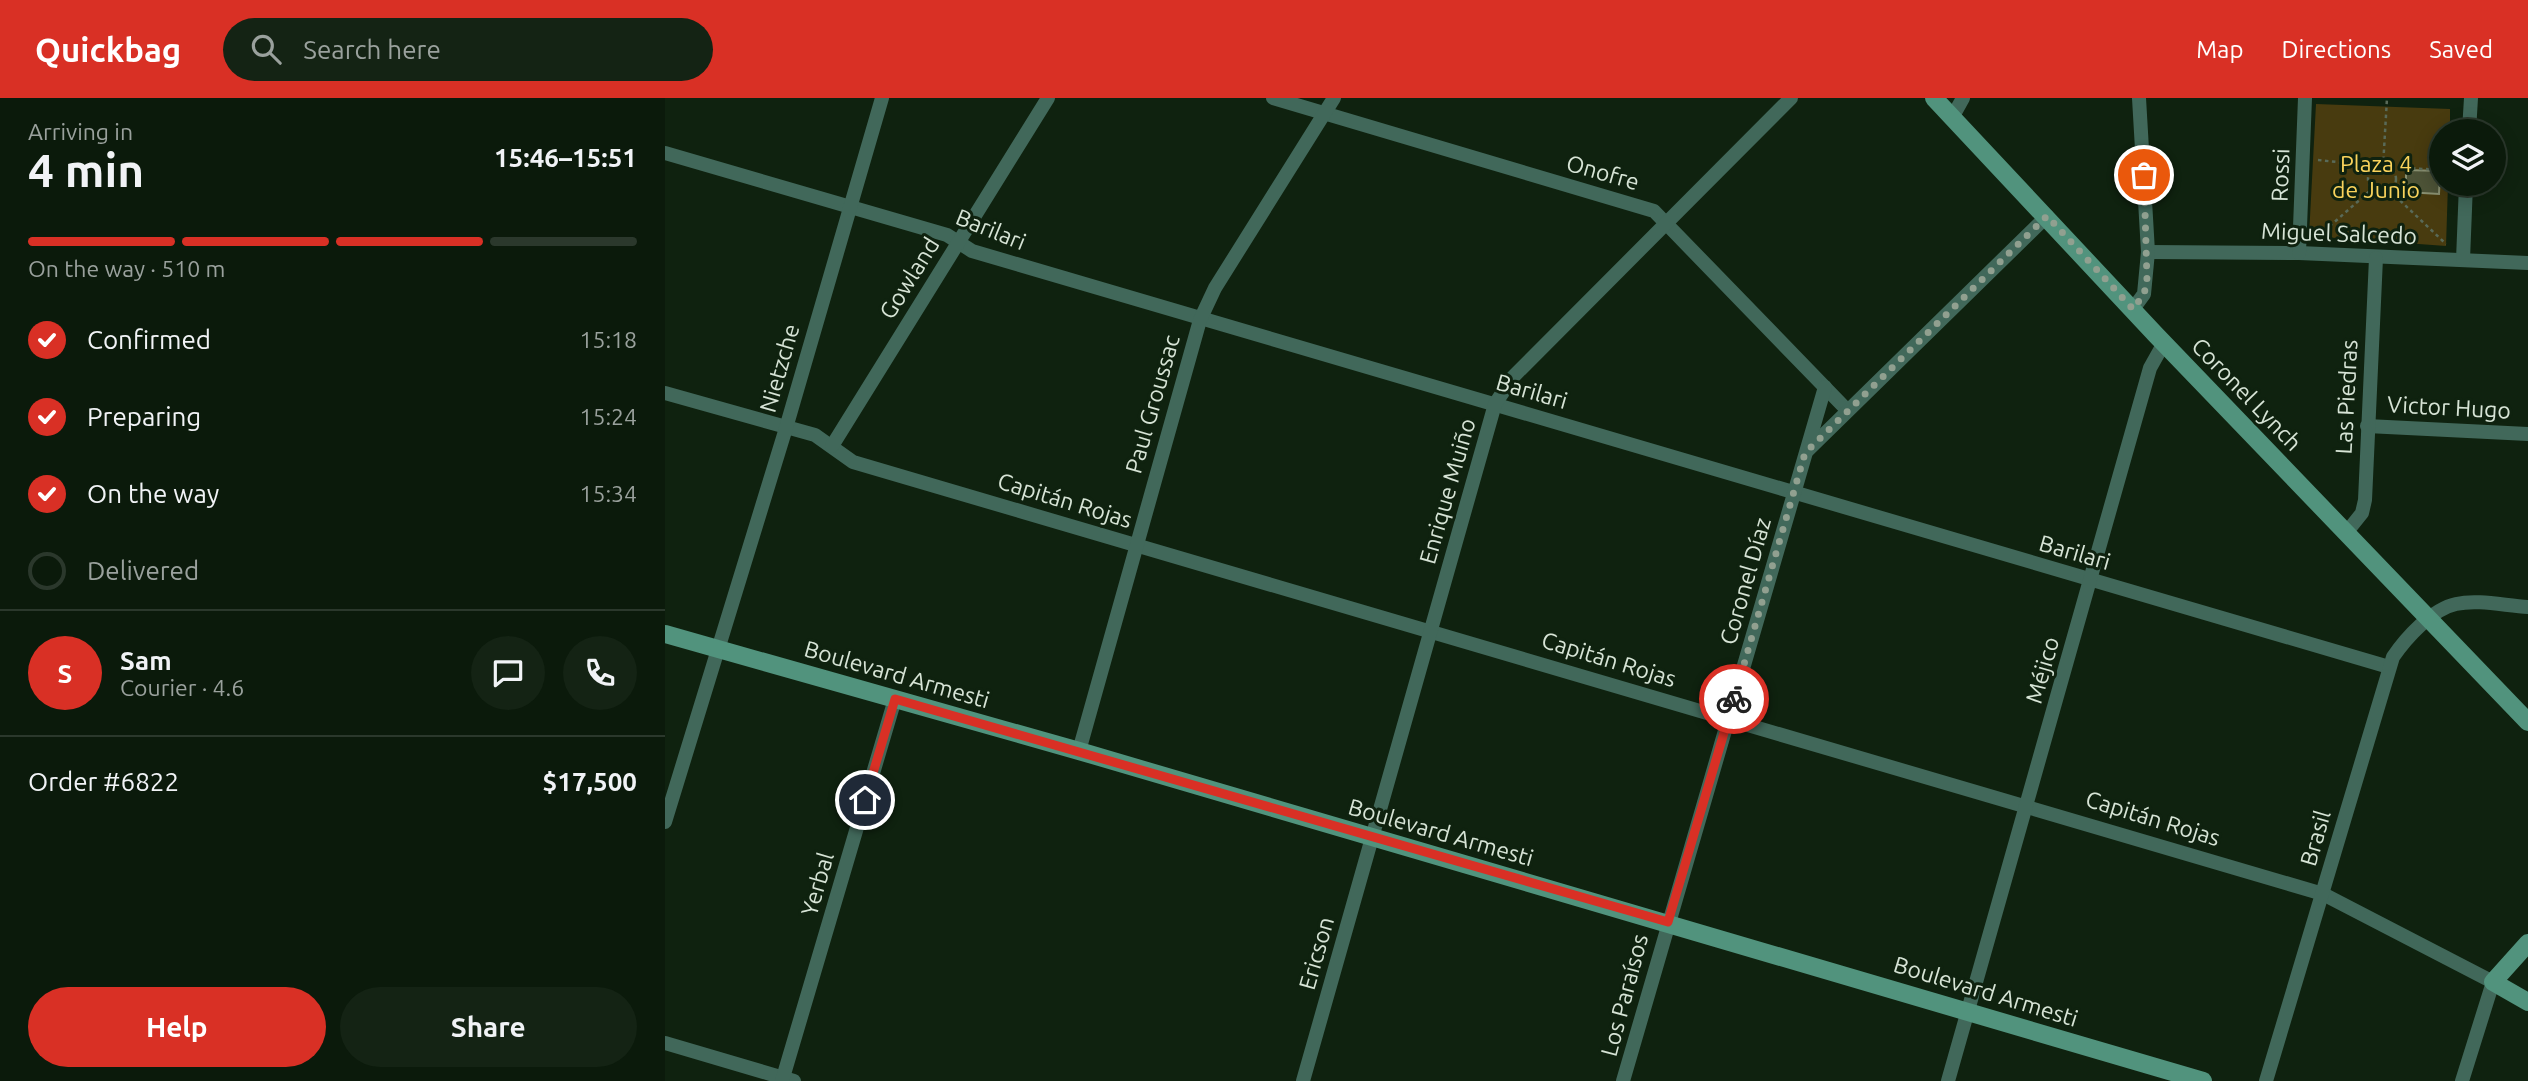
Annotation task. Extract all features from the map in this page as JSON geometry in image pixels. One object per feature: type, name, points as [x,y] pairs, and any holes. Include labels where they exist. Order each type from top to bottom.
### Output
[{"type":"main road","name":"Coronel Lynch","points":[[1934,98],[2164,343],[2528,722]]},
{"type":"main road","name":"Boulevard Armesti","points":[[665,634],[1668,922],[2203,1081]]},
{"type":"main road","points":[[2493,982],[2528,943]]},
{"type":"main road","name":"Capitán Rojas","points":[[2493,982],[2528,1002]]},
{"type":"street","name":"Nietzche","points":[[665,822],[786,428],[882,98]]},
{"type":"street","name":"Gowland","points":[[832,446],[1048,98]]},
{"type":"street","name":"Onofre","points":[[1273,98],[1644,207],[1666,220],[1847,410]]},
{"type":"street","name":"Paul Groussac","points":[[1079,751],[1200,320],[1215,288],[1334,98]]},
{"type":"street","name":"Enrique Muiño","points":[[1373,838],[1495,404],[1513,377],[1666,220],[1791,98]]},
{"type":"street","points":[[1953,116],[1963,98]]},
{"type":"street","points":[[2133,309],[2144,294],[2148,252],[2139,98]]},
{"type":"street","name":"Rossi","points":[[2299,253],[2305,98]]},
{"type":"street","points":[[2469,119],[2470,98]]},
{"type":"street","name":"Barilari","points":[[665,153],[947,235],[972,251],[1200,320],[2389,667]]},
{"type":"street","points":[[2463,260],[2466,196]]},
{"type":"street","name":"Coronel Díaz","points":[[1805,453],[2047,216]]},
{"type":"street","name":"Miguel Salcedo","points":[[2148,252],[2299,253],[2528,263]]},
{"type":"street","name":"Las Piedras","points":[[2346,533],[2362,513],[2365,500],[2376,258]]},
{"type":"street","name":"Méjico","points":[[1948,1081],[2150,368],[2164,343]]},
{"type":"street","name":"Coronel Díaz","points":[[1668,922],[1825,387]]},
{"type":"street","name":"Capitán Rojas","points":[[665,393],[815,435],[853,462],[2323,894],[2493,982]]},
{"type":"street","name":"Victor Hugo","points":[[2367,426],[2528,434]]},
{"type":"street","name":"Brasil","points":[[2266,1081],[2389,667],[2397,651],[2428,620],[2458,604],[2528,607]]},
{"type":"street","name":"Yerbal","points":[[787,1080],[895,699]]},
{"type":"street","name":"Ericson","points":[[1303,1081],[1373,838]]},
{"type":"street","name":"Los Paraísos","points":[[1623,1081],[1668,922]]},
{"type":"street","points":[[2462,1081],[2493,982]]},
{"type":"street","points":[[665,1043],[787,1080]]},
{"type":"path","points":[[2385,167],[2387,98]]},
{"type":"path","points":[[2303,159],[2429,169]]},
{"type":"path","points":[[2372,189],[2369,176],[2378,166]]},
{"type":"path","points":[[2372,189],[2381,193],[2390,191],[2396,180],[2394,171],[2385,167]]},
{"type":"path","points":[[2299,253],[2372,189]]},
{"type":"path","points":[[2390,191],[2463,260]]},
{"type":"green space","name":"Plaza 4 de Junio","points":[[2316,104],[2450,109],[2450,119],[2429,119],[2429,196],[2448,196],[2446,246],[2309,236]]},
{"type":"building","points":[[2406,170],[2429,171],[2429,193],[2406,192]]},
{"type":"way so far","points":[[1734,699],[1805,453],[2047,216],[2133,309],[2144,294],[2147,281],[2144,175]]},
{"type":"route","points":[[865,800],[895,699],[1668,922],[1734,699]]}]
